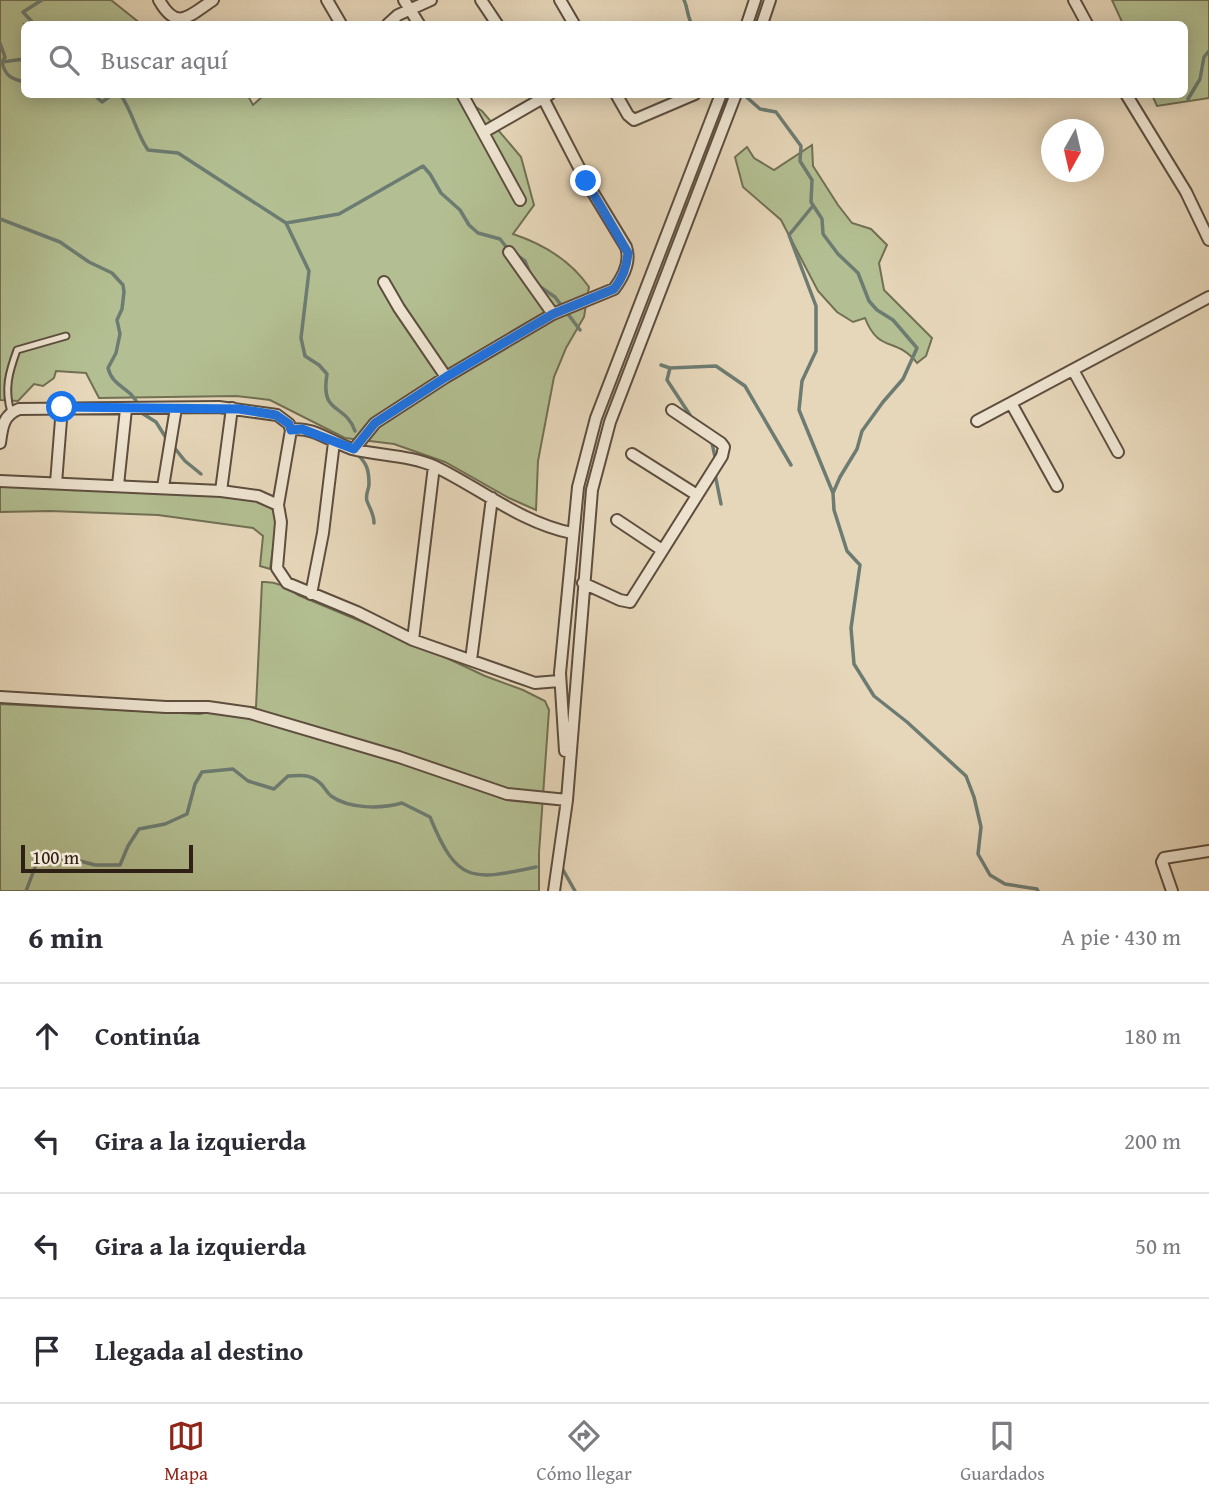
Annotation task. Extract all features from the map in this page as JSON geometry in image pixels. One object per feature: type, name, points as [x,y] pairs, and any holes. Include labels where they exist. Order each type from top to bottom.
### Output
[{"type":"street","points":[[159,0],[167,14],[176,19],[189,16],[213,0]]},
{"type":"street","points":[[327,0],[339,21]]},
{"type":"street","points":[[404,0],[417,21]]},
{"type":"street","points":[[391,21],[398,15],[431,0]]},
{"type":"street","points":[[481,0],[495,21]]},
{"type":"street","points":[[560,0],[572,21]]},
{"type":"street","points":[[748,21],[755,0]]},
{"type":"street","points":[[763,21],[770,0]]},
{"type":"street","points":[[1074,0],[1085,21]]},
{"type":"street","points":[[463,98],[520,200]]},
{"type":"street","points":[[484,132],[542,98]]},
{"type":"street","points":[[354,449],[375,423],[446,377],[553,314],[614,289],[626,265],[628,253],[586,181],[546,98]]},
{"type":"street","points":[[618,98],[628,115],[635,121],[686,98]]},
{"type":"street","points":[[568,785],[559,681],[578,487],[596,418],[719,98]]},
{"type":"street","points":[[554,891],[567,800],[592,490],[610,422],[734,98]]},
{"type":"street","points":[[1128,98],[1186,192],[1209,240]]},
{"type":"street","points":[[509,252],[553,314]]},
{"type":"street","points":[[384,282],[446,377]]},
{"type":"street","points":[[977,421],[1209,297]]},
{"type":"street","points":[[1073,370],[1118,452]]},
{"type":"street","points":[[1011,403],[1057,486]]},
{"type":"street","points":[[56,483],[62,407]]},
{"type":"street","points":[[163,487],[176,408]]},
{"type":"street","points":[[0,443],[2,424],[11,412],[19,409],[232,408],[276,415],[289,424],[291,430],[278,505],[281,522],[277,568],[287,583],[357,612],[413,640],[535,683],[559,681]]},
{"type":"street","points":[[220,491],[232,408]]},
{"type":"street","points":[[118,485],[126,409]]},
{"type":"street","points":[[583,583],[620,600],[630,601],[722,456],[724,447],[672,410]]},
{"type":"street","points":[[291,430],[302,429],[354,449],[393,455],[434,466],[526,517],[556,530],[572,533]]},
{"type":"street","points":[[311,594],[323,533],[334,442]]},
{"type":"street","points":[[632,454],[697,495]]},
{"type":"street","points":[[413,640],[434,466]]},
{"type":"street","points":[[0,481],[220,491],[258,496],[278,505]]},
{"type":"street","points":[[471,660],[492,498]]},
{"type":"street","points":[[617,520],[662,550]]},
{"type":"street","points":[[0,697],[208,707],[250,713],[400,757],[508,794],[567,800]]},
{"type":"street","points":[[1172,891],[1162,862],[1164,858],[1209,851]]},
{"type":"lane","points":[[11,412],[6,397],[8,375],[17,350],[66,336]]},
{"type":"green space","points":[[0,0],[111,0],[137,21],[21,21],[21,98],[249,98],[253,105],[261,98],[462,98],[482,111],[521,157],[534,205],[513,234],[556,255],[574,269],[589,287],[584,317],[566,348],[554,377],[538,461],[536,510],[445,462],[394,444],[345,438],[270,400],[236,396],[99,398],[86,373],[56,371],[54,378],[43,386],[34,384],[18,401],[0,400]]},
{"type":"green space","points":[[1112,0],[1209,0],[1209,98],[1157,106],[1153,98],[1188,98],[1188,21],[1122,21]]},
{"type":"green space","points":[[812,145],[813,166],[838,205],[852,223],[871,229],[887,245],[879,263],[884,290],[932,338],[926,356],[917,363],[902,350],[876,336],[865,318],[853,322],[837,312],[818,291],[781,220],[743,187],[735,157],[747,147],[754,158],[774,170]]},
{"type":"green space","points":[[0,487],[161,489],[254,500],[273,508],[278,514],[270,569],[260,566],[263,536],[253,528],[158,515],[0,512]]},
{"type":"green space","points":[[262,582],[281,585],[298,595],[545,701],[549,710],[539,891],[0,891],[0,704],[200,714],[227,708],[256,707]]},
{"type":"waterway","points":[[31,21],[23,12],[42,0]]},
{"type":"waterway","points":[[684,0],[690,21]]},
{"type":"waterway","points":[[0,43],[5,57],[2,62],[5,71],[21,81]]},
{"type":"waterway","points":[[1188,99],[1200,79],[1204,57],[1209,51]]},
{"type":"waterway","points":[[2,62],[21,59]]},
{"type":"waterway","points":[[98,98],[102,102],[108,98]]},
{"type":"waterway","points":[[122,98],[148,150],[178,153],[286,223],[309,271],[301,338],[305,356],[327,374],[327,397],[351,422],[355,431]]},
{"type":"waterway","points":[[748,98],[760,109],[776,112],[801,146],[800,161],[812,180],[811,202],[822,219],[823,234],[838,254],[858,273],[869,301],[893,320],[917,348],[903,379],[862,431],[857,449],[833,493],[834,510],[847,551],[860,565],[851,628],[854,664],[874,696],[966,776],[981,827],[978,854],[990,875],[1005,884],[1038,891]]},
{"type":"waterway","points":[[286,223],[339,214],[423,166],[441,193],[460,210],[469,225],[478,233],[500,239],[507,248],[525,261],[530,274]]},
{"type":"waterway","points":[[812,207],[789,235],[816,306],[816,351],[802,381],[799,410],[833,493]]},
{"type":"waterway","points":[[0,219],[60,242],[89,262],[112,273],[123,285],[122,309],[117,320],[120,334],[116,353],[108,368],[114,380],[131,394],[138,405]]},
{"type":"waterway","points":[[539,286],[555,297],[580,330]]},
{"type":"waterway","points":[[661,365],[670,368],[667,380],[690,415]]},
{"type":"waterway","points":[[670,368],[716,366],[745,386],[791,465]]},
{"type":"waterway","points":[[140,412],[156,422],[168,441]]},
{"type":"waterway","points":[[712,443],[715,457]]},
{"type":"waterway","points":[[173,446],[185,461],[201,474]]},
{"type":"waterway","points":[[356,453],[368,471],[367,499],[374,523]]},
{"type":"waterway","points":[[715,474],[721,504]]},
{"type":"waterway","points":[[26,891],[37,862],[65,857],[95,865],[120,865],[139,829],[165,824],[187,814],[195,784],[202,772],[233,769],[248,781],[274,789],[288,776],[309,777],[320,783],[331,796],[356,806],[375,807],[402,803],[430,817],[449,855],[458,866],[469,872],[481,875],[496,874],[536,867]]},
{"type":"waterway","points":[[562,868],[575,891]]},
{"type":"route","points":[[62,407],[219,407],[258,411],[276,415],[289,424],[291,430],[302,429],[354,449],[375,423],[446,377],[553,314],[614,289],[626,265],[628,253],[586,181]]}]
